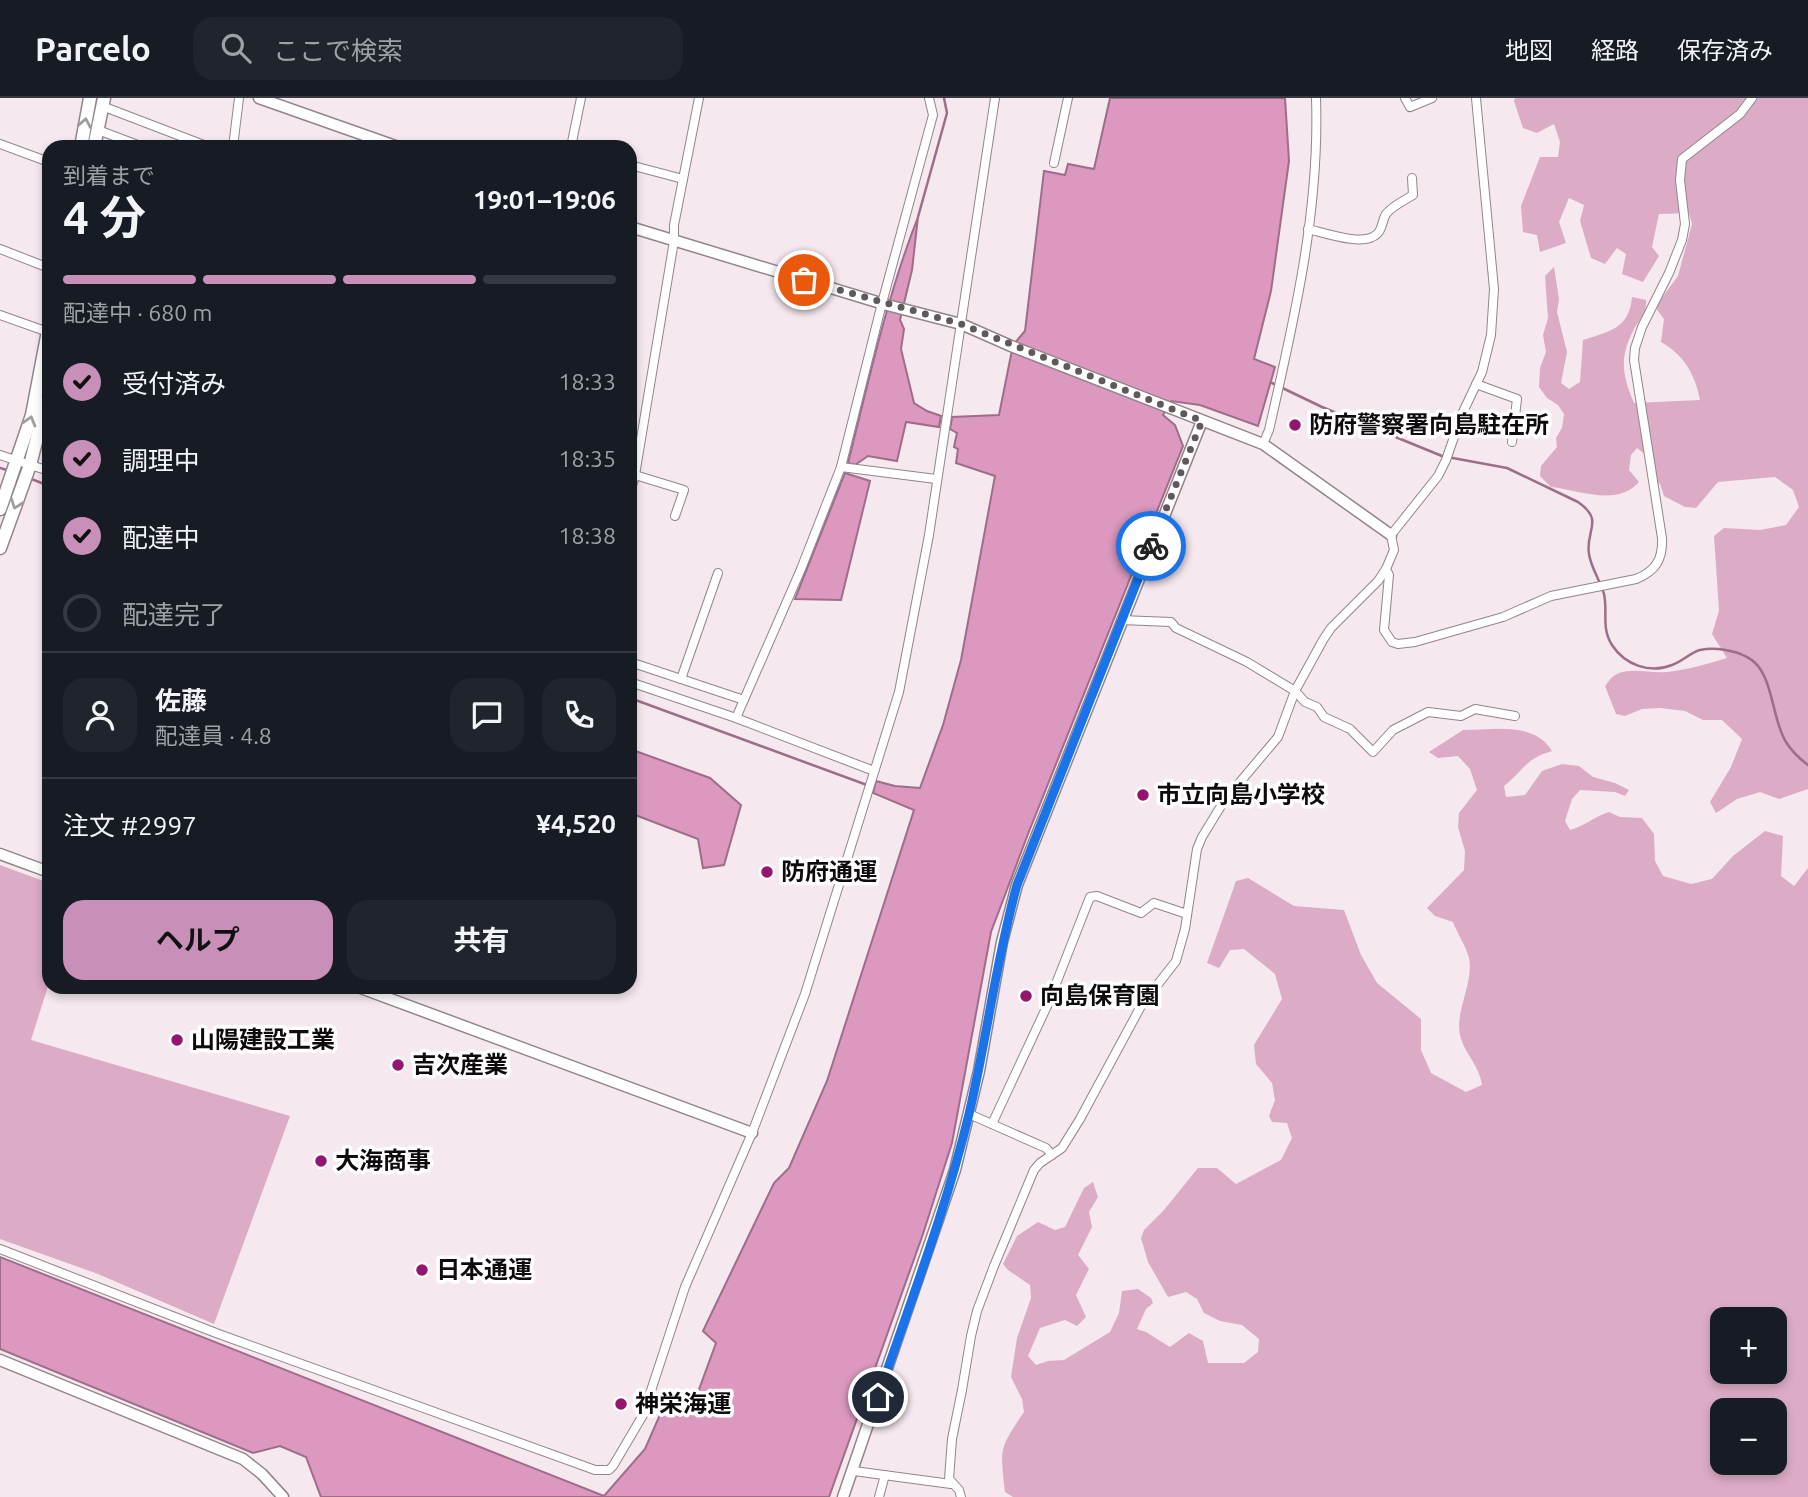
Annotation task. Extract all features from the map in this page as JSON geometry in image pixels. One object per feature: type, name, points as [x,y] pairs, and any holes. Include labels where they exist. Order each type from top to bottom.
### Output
[{"type":"main road","points":[[82,140],[90,98]]},
{"type":"main road","points":[[260,98],[378,140]]},
{"type":"main road","points":[[95,140],[103,102]]},
{"type":"main road","points":[[637,229],[885,304],[961,324],[1263,444],[1391,535]]},
{"type":"main road","points":[[0,509],[24,463],[42,361]]},
{"type":"main road","points":[[0,548],[42,411]]},
{"type":"main road","points":[[843,1497],[955,1170],[969,1114],[1002,942],[1017,885],[1202,421]]},
{"type":"main road","points":[[0,854],[42,869]]},
{"type":"main road","points":[[377,994],[752,1133]]},
{"type":"main road","points":[[0,1360],[243,1459],[262,1474],[283,1497]]},
{"type":"street","points":[[234,140],[239,98]]},
{"type":"street","points":[[572,140],[581,98]]},
{"type":"street","points":[[637,463],[674,241],[674,225],[699,98]]},
{"type":"street","points":[[737,718],[841,467],[933,115],[929,98]]},
{"type":"street","points":[[0,1249],[216,1333],[595,1471],[609,1471],[624,1452],[643,1415],[685,1287],[752,1133],[805,994],[899,692],[929,535],[995,98]]},
{"type":"street","points":[[1054,163],[1068,98]]},
{"type":"street","points":[[1263,444],[1295,310],[1308,229],[1317,144],[1316,98]]},
{"type":"street","points":[[1405,98],[1410,107],[1432,98]]},
{"type":"street","points":[[951,1484],[949,1479],[952,1438],[977,1311],[1015,1211],[1034,1170],[1062,1148],[1141,1006],[1176,961],[1187,914],[1197,849],[1202,837],[1224,801],[1278,737],[1295,691],[1331,628],[1378,581],[1386,569],[1394,550],[1391,535],[1438,476],[1476,384],[1488,351],[1494,312],[1494,284],[1476,98]]},
{"type":"street","points":[[1386,569],[1390,575],[1384,630],[1392,642],[1398,645],[1503,617],[1551,596],[1636,579],[1648,574],[1657,565],[1662,553],[1634,348],[1682,240],[1685,211],[1680,167],[1682,159],[1740,114],[1752,98]]},
{"type":"street","points":[[103,102],[193,140]]},
{"type":"street","points":[[97,130],[124,140]]},
{"type":"street","points":[[0,144],[42,159]]},
{"type":"street","points":[[637,167],[683,179]]},
{"type":"street","points":[[1308,229],[1362,240],[1375,236],[1380,232],[1388,211],[1413,195],[1412,178]]},
{"type":"street","points":[[0,249],[42,265]]},
{"type":"street","points":[[0,315],[42,327]]},
{"type":"street","points":[[1476,384],[1517,399],[1512,442]]},
{"type":"street","points":[[0,455],[42,469]]},
{"type":"street","points":[[841,467],[936,479]]},
{"type":"street","points":[[637,476],[684,490],[674,516]]},
{"type":"street","points":[[681,679],[718,573]]},
{"type":"street","points":[[1121,620],[1171,622],[1177,628],[1247,662],[1295,691],[1305,702],[1317,707],[1324,717],[1350,729],[1373,752],[1393,730],[1428,712],[1461,716],[1475,709],[1515,716]]},
{"type":"street","points":[[637,664],[744,700]]},
{"type":"street","points":[[637,684],[737,718],[874,771]]},
{"type":"street","points":[[992,1124],[1048,1004],[1090,897],[1097,896],[1141,914],[1154,903],[1187,914]]},
{"type":"street","points":[[969,1114],[1046,1148],[1052,1155]]},
{"type":"street","points":[[854,1471],[951,1484],[959,1490],[961,1497]]},
{"type":"street","points":[[879,1497],[885,1475]]},
{"type":"shaded area","points":[[1110,98],[1285,98],[1289,161],[1271,291],[1254,359],[1275,367],[1258,426],[1200,405],[1171,401],[1163,415],[1175,425],[1183,446],[991,932],[952,1143],[923,1234],[829,1497],[321,1497],[306,1457],[280,1446],[253,1453],[0,1349],[0,1257],[604,1496],[645,1449],[662,1410],[690,1414],[716,1343],[703,1331],[774,1183],[789,1168],[827,1081],[914,810],[873,793],[876,781],[920,788],[943,725],[961,660],[995,476],[956,463],[958,449],[954,447],[957,433],[950,429],[952,417],[999,415],[1013,345],[1025,331],[1044,171],[1065,175],[1068,164],[1094,169]]},
{"type":"shaded area","points":[[1515,98],[1808,98],[1808,789],[1779,799],[1760,792],[1737,799],[1716,813],[1710,802],[1731,767],[1742,739],[1722,720],[1703,720],[1685,711],[1660,708],[1642,709],[1625,716],[1616,714],[1605,686],[1617,674],[1628,671],[1674,671],[1727,658],[1712,634],[1719,611],[1714,536],[1724,528],[1760,530],[1786,525],[1799,507],[1793,490],[1775,477],[1718,482],[1696,508],[1685,507],[1664,496],[1660,484],[1649,475],[1646,455],[1637,448],[1631,455],[1629,470],[1639,482],[1620,494],[1597,495],[1551,487],[1540,476],[1541,466],[1557,447],[1556,438],[1562,428],[1564,414],[1539,387],[1540,368],[1546,352],[1543,335],[1548,318],[1545,276],[1554,267],[1559,299],[1557,312],[1567,352],[1561,383],[1569,389],[1580,382],[1583,340],[1610,331],[1622,322],[1627,316],[1632,297],[1646,300],[1644,312],[1629,339],[1624,358],[1627,383],[1634,403],[1700,400],[1687,366],[1661,342],[1664,319],[1655,307],[1678,276],[1692,224],[1689,213],[1659,214],[1652,247],[1659,256],[1643,282],[1622,274],[1626,254],[1617,248],[1605,264],[1591,258],[1580,221],[1584,205],[1569,198],[1559,222],[1566,243],[1540,252],[1537,235],[1523,232],[1521,206],[1540,157],[1558,157],[1560,142],[1554,124],[1537,133],[1523,128]]},
{"type":"shaded area","points":[[918,217],[912,270],[900,320],[904,329],[901,349],[914,403],[941,416],[939,427],[906,422],[897,461],[868,456],[855,465],[848,463],[871,370],[897,277]]},
{"type":"shaded area","points":[[845,473],[870,481],[841,600],[795,599]]},
{"type":"shaded area","points":[[1463,730],[1524,731],[1544,741],[1552,751],[1530,761],[1504,786],[1506,797],[1525,795],[1542,771],[1562,764],[1579,766],[1593,777],[1629,790],[1625,796],[1615,792],[1580,790],[1572,799],[1565,821],[1570,830],[1609,812],[1620,817],[1642,818],[1654,834],[1655,861],[1663,876],[1691,884],[1712,879],[1733,856],[1765,831],[1783,836],[1781,876],[1794,886],[1808,868],[1808,1497],[1013,1497],[1005,1492],[1002,1457],[1006,1442],[1024,1412],[1022,1399],[1011,1377],[1017,1338],[1031,1298],[1030,1285],[1003,1264],[1017,1236],[1038,1222],[1055,1230],[1065,1227],[1084,1188],[1093,1182],[1098,1197],[1089,1212],[1092,1227],[1078,1255],[1089,1269],[1076,1295],[1086,1317],[1077,1326],[1065,1320],[1040,1328],[1028,1356],[1036,1365],[1064,1360],[1110,1332],[1119,1313],[1122,1291],[1138,1289],[1151,1298],[1153,1303],[1146,1309],[1137,1329],[1170,1347],[1189,1333],[1203,1341],[1208,1363],[1244,1363],[1258,1352],[1259,1339],[1242,1325],[1220,1321],[1204,1313],[1197,1299],[1186,1292],[1168,1297],[1148,1262],[1141,1238],[1144,1230],[1198,1168],[1217,1168],[1236,1184],[1281,1160],[1292,1138],[1287,1123],[1272,1122],[1269,1116],[1275,1100],[1272,1083],[1256,1064],[1254,1045],[1282,999],[1275,974],[1244,949],[1230,950],[1219,968],[1207,963],[1236,881],[1248,878],[1294,906],[1344,910],[1361,955],[1377,983],[1421,1019],[1421,1050],[1431,1073],[1466,1092],[1482,1085],[1478,1071],[1465,1048],[1459,1026],[1469,977],[1468,953],[1453,922],[1435,916],[1427,908],[1464,870],[1465,851],[1458,827],[1459,813],[1477,790],[1470,769],[1458,756],[1438,758],[1429,752]]},
{"type":"shaded area","points":[[637,752],[710,778],[741,805],[724,865],[703,868],[698,839],[637,816]]},
{"type":"shaded area","points":[[0,865],[42,880],[42,994],[46,994],[31,1040],[290,1116],[214,1324],[98,1274],[0,1239]]},
{"type":"waterway","points":[[918,217],[947,113],[944,98]]},
{"type":"waterway","points":[[1272,383],[1322,407],[1442,456],[1507,468],[1578,502],[1591,515],[1589,554],[1604,594],[1607,632],[1617,652],[1631,662],[1647,668],[1664,668],[1706,649],[1724,650],[1747,657],[1756,663],[1762,673],[1786,742],[1808,765]]},
{"type":"waterway","points":[[0,468],[10,471]]},
{"type":"waterway","points":[[29,478],[42,483]]},
{"type":"waterway","points":[[637,701],[867,785]]},
{"type":"way so far","points":[[804,280],[961,324],[1202,421],[1151,546]]},
{"type":"place","name":"防府警察署向島駐在所","points":[[1295,425]]},
{"type":"place","name":"市立向島小学校","points":[[1143,795]]},
{"type":"place","name":"防府通運","points":[[767,872]]},
{"type":"place","name":"向島保育園","points":[[1026,996]]},
{"type":"place","name":"山陽建設工業","points":[[177,1040]]},
{"type":"place","name":"吉次産業","points":[[398,1065]]},
{"type":"place","name":"大海商事","points":[[321,1161]]},
{"type":"place","name":"日本通運","points":[[422,1270]]},
{"type":"place","name":"神栄海運","points":[[621,1404]]},
{"type":"route","points":[[878,1397],[955,1170],[979,1071],[1002,942],[1017,885],[1151,546]]}]
